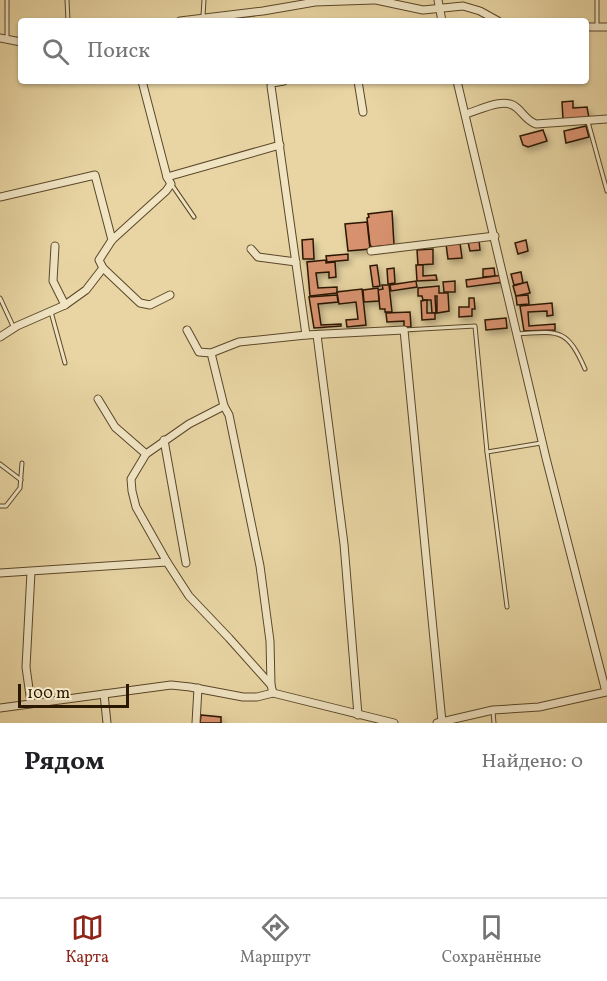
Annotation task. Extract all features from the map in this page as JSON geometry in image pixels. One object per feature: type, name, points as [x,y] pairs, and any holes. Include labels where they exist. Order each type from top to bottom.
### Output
[{"type":"street","points":[[203,18],[263,12],[315,2],[375,0],[423,10],[463,6],[493,18]]},
{"type":"street","points":[[438,0],[441,18]]},
{"type":"street","points":[[589,27],[607,27]]},
{"type":"street","points":[[143,84],[169,180],[166,191],[112,240],[99,256],[100,264],[144,305],[150,305],[170,295]]},
{"type":"street","points":[[272,84],[306,335]]},
{"type":"street","points":[[358,84],[363,112]]},
{"type":"street","points":[[437,723],[493,710],[539,707],[606,692],[543,443],[458,84]]},
{"type":"street","points":[[466,114],[505,103],[514,105],[530,122],[536,124],[607,119]]},
{"type":"street","points":[[169,180],[280,145]]},
{"type":"street","points":[[0,197],[95,175],[112,240]]},
{"type":"street","points":[[371,252],[495,236]]},
{"type":"street","points":[[55,246],[53,281],[65,305]]},
{"type":"street","points":[[251,249],[258,257],[296,262]]},
{"type":"street","points":[[0,337],[14,328],[65,305],[86,290],[103,268]]},
{"type":"street","points":[[188,330],[199,352],[211,353],[239,342],[306,335],[405,330],[442,722]]},
{"type":"street","points":[[317,335],[344,544],[358,715]]},
{"type":"street","points":[[211,353],[224,406],[229,415],[260,566],[270,641],[272,689]]},
{"type":"street","points":[[98,399],[115,427],[146,454]]},
{"type":"street","points":[[224,406],[164,440],[146,454],[131,479],[133,499],[167,562],[189,596],[229,638],[272,689],[358,715],[394,723]]},
{"type":"street","points":[[164,440],[186,562]]},
{"type":"street","points":[[0,573],[167,562]]},
{"type":"street","points":[[30,703],[26,666],[31,572]]},
{"type":"street","points":[[0,708],[171,685],[243,697],[257,697],[272,689]]},
{"type":"street","points":[[196,723],[198,688]]},
{"type":"street","points":[[104,694],[108,723]]},
{"type":"lane","points":[[4,38],[7,0]]},
{"type":"lane","points":[[67,0],[68,18]]},
{"type":"lane","points":[[203,18],[204,0]]},
{"type":"lane","points":[[597,0],[597,27]]},
{"type":"lane","points":[[587,121],[607,191]]},
{"type":"lane","points":[[169,180],[194,217]]},
{"type":"lane","points":[[0,298],[14,328]]},
{"type":"lane","points":[[51,312],[65,363]]},
{"type":"lane","points":[[405,330],[475,326],[487,452],[507,608]]},
{"type":"lane","points":[[517,334],[550,331],[563,334],[576,349],[585,369]]},
{"type":"lane","points":[[487,452],[543,443]]},
{"type":"lane","points":[[0,507],[6,506],[20,488],[22,463]]},
{"type":"lane","points":[[0,465],[21,480]]},
{"type":"lane","points":[[493,710],[495,723]]},
{"type":"building","points":[[573,101],[573,108],[587,107],[589,118],[563,119],[562,102]]},
{"type":"building","points":[[586,126],[589,137],[566,143],[564,131]]},
{"type":"building","points":[[543,130],[547,141],[528,147],[523,145],[520,136]]},
{"type":"building","points":[[392,211],[394,245],[372,247],[368,214]]},
{"type":"building","points":[[367,222],[370,249],[348,251],[345,224]]},
{"type":"building","points":[[313,239],[314,259],[303,259],[302,240]]},
{"type":"building","points":[[479,240],[480,250],[470,251],[468,242]]},
{"type":"building","points":[[526,240],[528,251],[518,254],[515,243]]},
{"type":"building","points":[[460,243],[462,258],[448,259],[446,244]]},
{"type":"building","points":[[433,249],[433,264],[418,265],[417,250]]},
{"type":"building","points":[[348,254],[348,260],[327,262],[326,256]]},
{"type":"building","points":[[326,260],[326,263],[335,262],[336,277],[329,278],[329,272],[316,273],[318,288],[337,287],[337,293],[310,296],[307,262]]},
{"type":"building","points":[[377,265],[380,286],[373,287],[370,266]]},
{"type":"building","points":[[416,265],[423,265],[423,276],[436,275],[437,280],[417,281]]},
{"type":"building","points":[[394,268],[395,283],[388,284],[387,269]]},
{"type":"building","points":[[494,268],[495,276],[483,277],[483,269]]},
{"type":"building","points":[[521,272],[523,283],[514,285],[511,274]]},
{"type":"building","points":[[503,275],[504,282],[467,287],[466,280]]},
{"type":"building","points":[[416,281],[417,287],[391,291],[390,285]]},
{"type":"building","points":[[455,281],[455,292],[444,292],[443,282]]},
{"type":"building","points":[[527,282],[530,293],[516,296],[513,286]]},
{"type":"building","points":[[382,285],[389,285],[392,312],[380,309],[378,290],[383,289]]},
{"type":"building","points":[[439,286],[439,293],[448,293],[449,311],[437,313],[437,296],[435,296],[436,313],[432,313],[431,300],[423,300],[422,296],[418,296],[418,288]]},
{"type":"building","points":[[378,288],[379,301],[364,302],[363,290]]},
{"type":"building","points":[[362,289],[366,325],[347,327],[346,320],[358,319],[356,302],[339,304],[337,292]]},
{"type":"building","points":[[337,295],[338,302],[318,304],[321,325],[341,324],[341,326],[314,328],[309,297]]},
{"type":"building","points":[[528,295],[529,304],[517,305],[516,296]]},
{"type":"building","points":[[469,298],[474,298],[475,309],[472,309],[472,316],[459,317],[459,307],[469,307]]},
{"type":"building","points":[[427,300],[427,313],[435,313],[435,319],[422,320],[421,301]]},
{"type":"building","points":[[552,303],[553,315],[547,316],[547,311],[528,312],[529,326],[555,324],[555,330],[524,331],[520,306]]},
{"type":"building","points":[[410,312],[411,327],[404,327],[404,321],[387,322],[386,313]]},
{"type":"building","points":[[506,318],[507,328],[486,330],[485,320]]},
{"type":"building","points":[[201,715],[221,717],[221,723],[200,723]]}]
